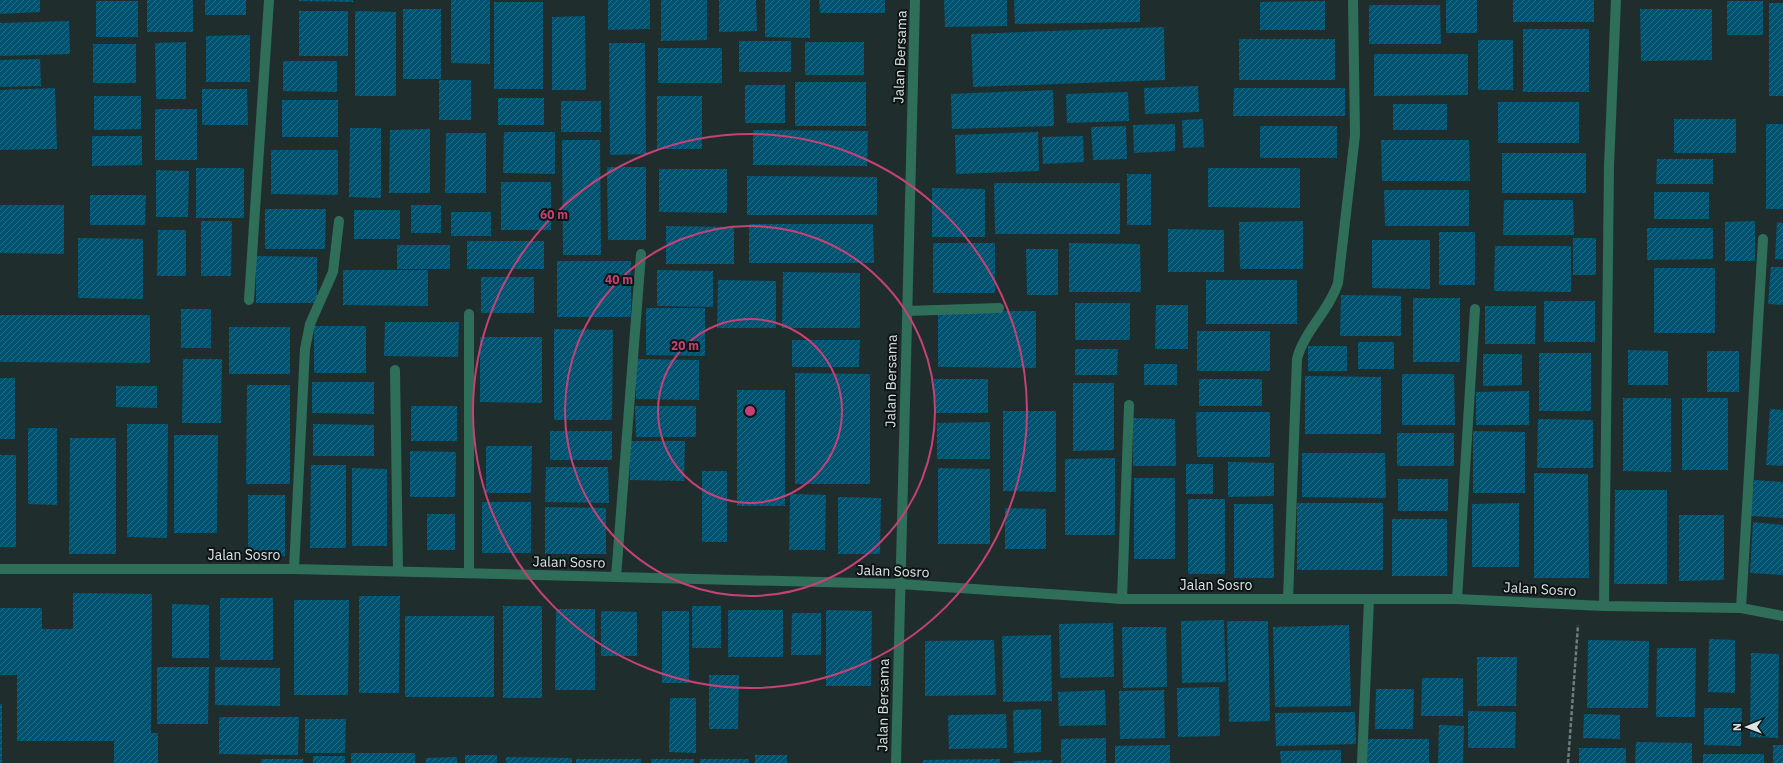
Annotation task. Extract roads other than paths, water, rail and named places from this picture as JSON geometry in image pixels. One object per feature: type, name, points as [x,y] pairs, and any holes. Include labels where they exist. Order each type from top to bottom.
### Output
[{"type":"street","points":[[249,300],[269,0]]},
{"type":"street","name":"Jalan Bersama","points":[[896,763],[916,0]]},
{"type":"street","points":[[1288,599],[1297,359],[1302,344],[1332,298],[1338,283],[1355,135],[1354,0]]},
{"type":"street","points":[[1604,606],[1609,166],[1616,0]]},
{"type":"street","points":[[294,570],[305,349],[310,324],[333,272],[339,221]]},
{"type":"street","points":[[1742,608],[1763,239]]},
{"type":"street","points":[[616,577],[641,254]]},
{"type":"street","points":[[907,311],[999,308]]},
{"type":"street","points":[[1457,599],[1475,309]]},
{"type":"street","points":[[469,573],[470,314]]},
{"type":"street","points":[[395,370],[398,571]]},
{"type":"street","points":[[1122,599],[1129,405]]},
{"type":"street","name":"Jalan Sosro","points":[[0,569],[398,571],[900,584],[1122,599],[1457,599],[1604,606],[1742,608],[1783,616]]},
{"type":"street","points":[[1362,763],[1369,600]]}]
